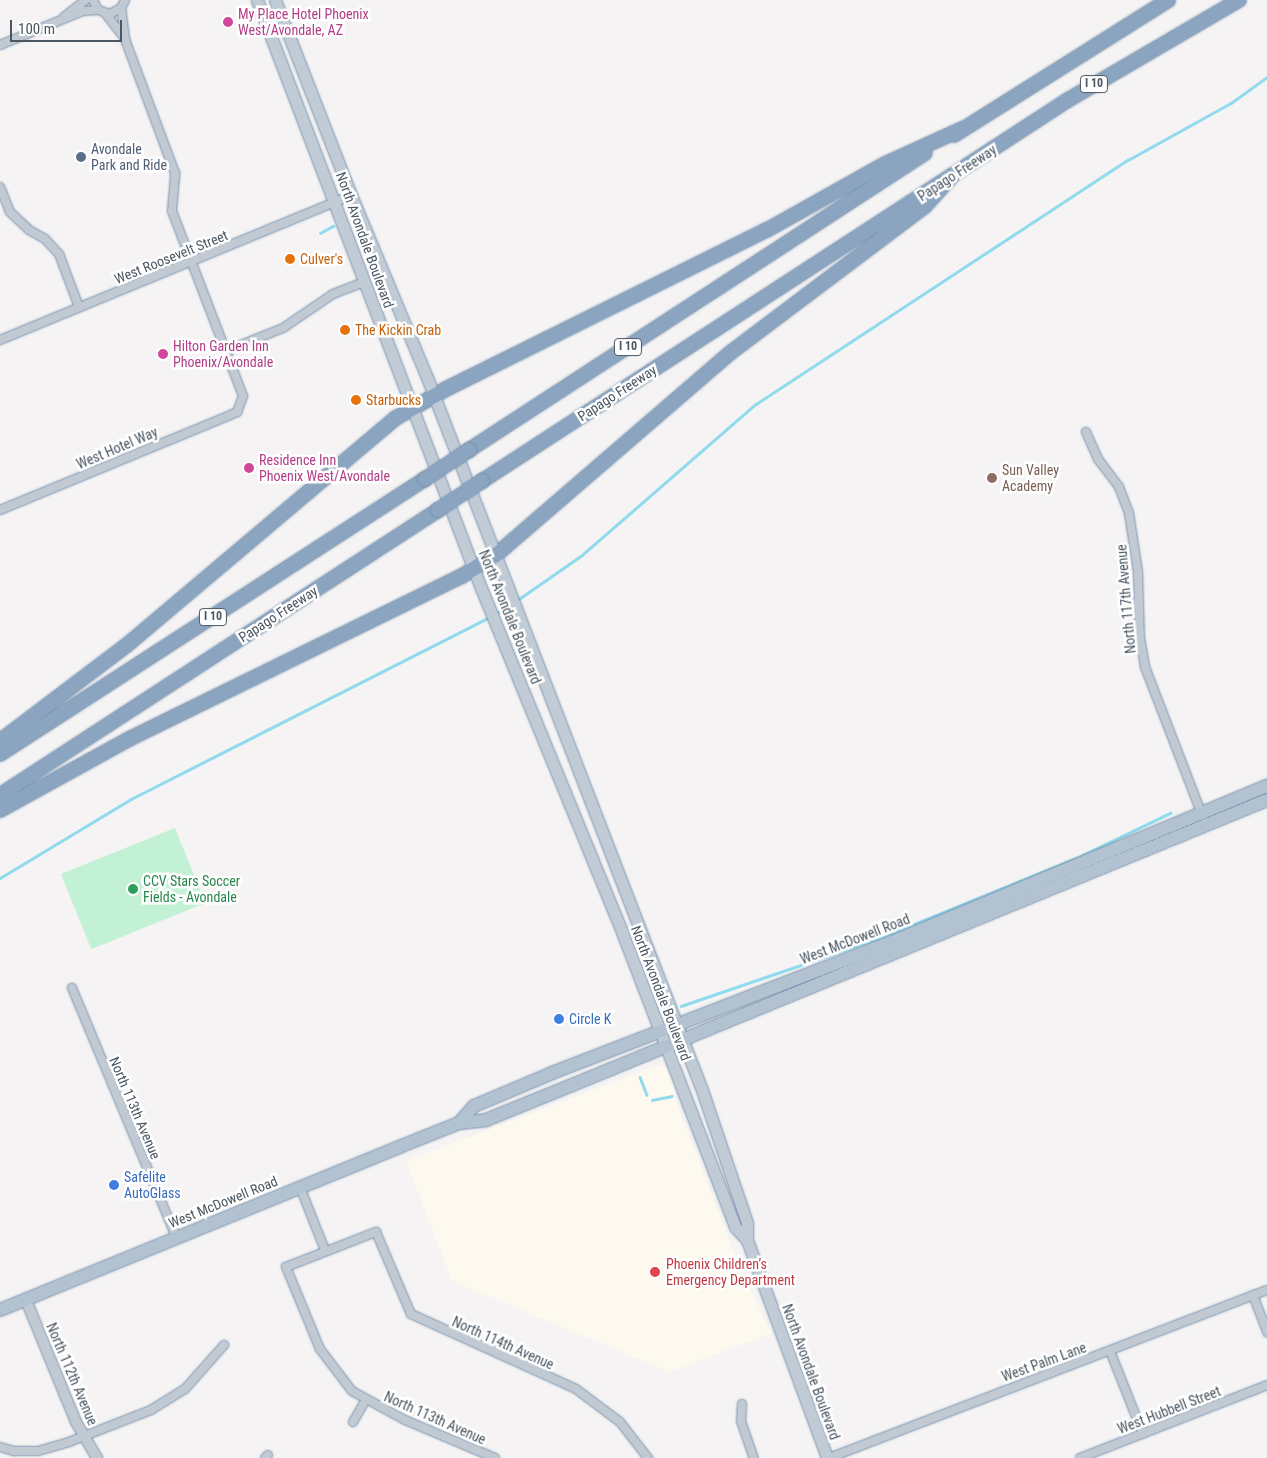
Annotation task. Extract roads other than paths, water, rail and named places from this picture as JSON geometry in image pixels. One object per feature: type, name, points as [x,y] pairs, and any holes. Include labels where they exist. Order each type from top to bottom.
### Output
[{"type":"highway","name":"I 10","points":[[0,754],[962,129],[1168,0]]},
{"type":"highway","name":"Papago Freeway","points":[[0,795],[1100,80],[1239,0]]},
{"type":"highway","points":[[0,741],[127,645],[389,424],[434,397],[767,230],[887,163],[962,129]]},
{"type":"highway","points":[[0,810],[172,716],[473,569],[496,555],[730,353],[924,206],[953,175]]},
{"type":"main road","name":"North Avondale Boulevard","points":[[257,0],[473,569],[580,829],[666,1047],[734,1227],[746,1240],[828,1458]]},
{"type":"main road","points":[[267,0],[269,7],[280,13]]},
{"type":"main road","name":"North Avondale Boulevard","points":[[275,0],[351,195],[507,581],[683,1040],[747,1223],[746,1240]]},
{"type":"main road","name":"West McDowell Road","points":[[0,1310],[459,1123],[486,1120],[683,1040],[1204,818],[1267,786]]},
{"type":"main road","name":"West McDowell Road","points":[[459,1123],[474,1106],[676,1023],[898,939],[1204,818],[1267,800]]},
{"type":"main road","points":[[580,829],[599,823]]},
{"type":"street","points":[[61,20],[86,0]]},
{"type":"street","points":[[93,0],[125,39],[172,162],[175,173],[172,211],[226,351],[284,328],[333,294],[365,282]]},
{"type":"street","points":[[0,45],[61,20],[102,12],[125,3],[125,39]]},
{"type":"street","points":[[0,187],[10,212],[17,221],[56,250],[79,307]]},
{"type":"street","name":"West Roosevelt Street","points":[[0,340],[351,195]]},
{"type":"street","name":"West Hotel Way","points":[[0,510],[230,415],[240,406],[243,389],[226,351]]},
{"type":"street","name":"North 117th Avenue","points":[[1086,432],[1098,459],[1119,487],[1129,513],[1138,572],[1140,638],[1145,667],[1204,818]]},
{"type":"street","name":"North 113th Avenue","points":[[72,988],[176,1237]]},
{"type":"street","points":[[300,1187],[325,1250]]},
{"type":"street","name":"North 114th Avenue","points":[[325,1250],[376,1232],[411,1314],[576,1389],[620,1422],[648,1458]]},
{"type":"street","name":"North 113th Avenue","points":[[325,1250],[286,1267],[320,1349],[337,1375],[365,1401],[495,1458]]},
{"type":"street","name":"West Palm Lane","points":[[828,1458],[1267,1290]]},
{"type":"street","points":[[1253,1295],[1267,1332]]},
{"type":"street","name":"North 112th Avenue","points":[[26,1300],[83,1436],[97,1458]]},
{"type":"street","points":[[0,1447],[14,1451],[38,1450],[83,1436],[151,1410],[185,1389],[224,1346]]},
{"type":"street","points":[[1110,1351],[1143,1434]]},
{"type":"street","name":"West Hubbell Street","points":[[1080,1458],[1267,1385]]},
{"type":"street","name":"North 113th Avenue","points":[[353,1422],[365,1401]]},
{"type":"street","points":[[742,1404],[741,1421],[754,1458]]},
{"type":"waterway","points":[[516,601],[582,555],[756,404],[1128,160],[1231,103],[1267,77]]},
{"type":"waterway","points":[[320,233],[333,226]]},
{"type":"waterway","points":[[495,614],[512,604]]},
{"type":"waterway","points":[[0,878],[131,799],[490,617]]},
{"type":"waterway","points":[[681,1006],[885,936],[1083,855],[1170,813]]},
{"type":"waterway","points":[[640,1077],[647,1095]]},
{"type":"waterway","points":[[652,1100],[672,1096]]},
{"type":"place","name":"My Place Hotel Phoenix West/Avondale, AZ","points":[[228,22]]},
{"type":"place","name":"Avondale Park and Ride","points":[[81,157]]},
{"type":"place","name":"Culver's","points":[[290,259]]},
{"type":"place","name":"The Kickin Crab","points":[[345,330]]},
{"type":"place","name":"Hilton Garden Inn Phoenix/Avondale","points":[[163,354]]},
{"type":"place","name":"Starbucks","points":[[356,400]]},
{"type":"place","name":"Residence Inn Phoenix West/Avondale","points":[[249,468]]},
{"type":"place","name":"Sun Valley Academy","points":[[992,478]]},
{"type":"place","name":"CCV Stars Soccer Fields - Avondale","points":[[133,889]]},
{"type":"place","name":"Circle K","points":[[559,1019]]},
{"type":"place","name":"Safelite AutoGlass","points":[[114,1185]]},
{"type":"place","name":"Phoenix Children’s Emergency Department","points":[[655,1272]]}]
